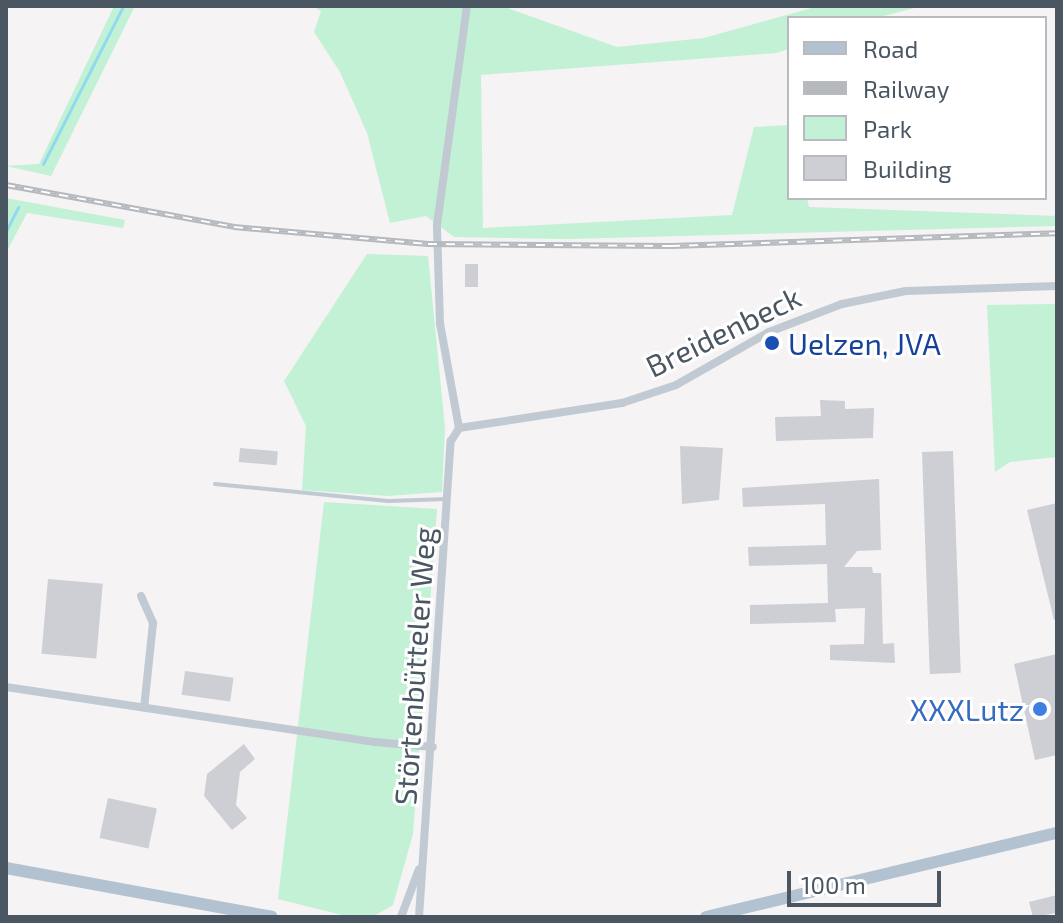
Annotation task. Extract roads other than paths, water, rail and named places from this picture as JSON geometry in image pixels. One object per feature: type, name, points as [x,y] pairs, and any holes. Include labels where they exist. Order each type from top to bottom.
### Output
[{"type":"main road","points":[[706,917],[1057,833]]},
{"type":"main road","points":[[6,868],[272,917]]},
{"type":"street","name":"Störtenbütteler Weg","points":[[419,917],[427,837],[451,441],[459,428],[440,323],[437,225],[467,6]]},
{"type":"street","name":"Breidenbeck","points":[[459,428],[622,403],[676,385],[809,314],[857,300],[906,291],[1057,286]]},
{"type":"street","points":[[141,596],[153,623],[144,708]]},
{"type":"street","points":[[6,687],[433,747]]},
{"type":"street","name":"Störtenbütteler Weg","points":[[401,917],[427,837]]},
{"type":"lane","name":"Störtenbütteler Weg","points":[[215,484],[388,501],[449,499]]},
{"type":"waterway","points":[[43,164],[123,6]]},
{"type":"waterway","points":[[6,231],[18,207]]},
{"type":"railway","points":[[6,185],[234,227],[428,244],[671,246],[1057,233]]},
{"type":"place","name":"Uelzen, JVA","points":[[772,343]]},
{"type":"place","name":"XXXLutz","points":[[1040,709]]}]
